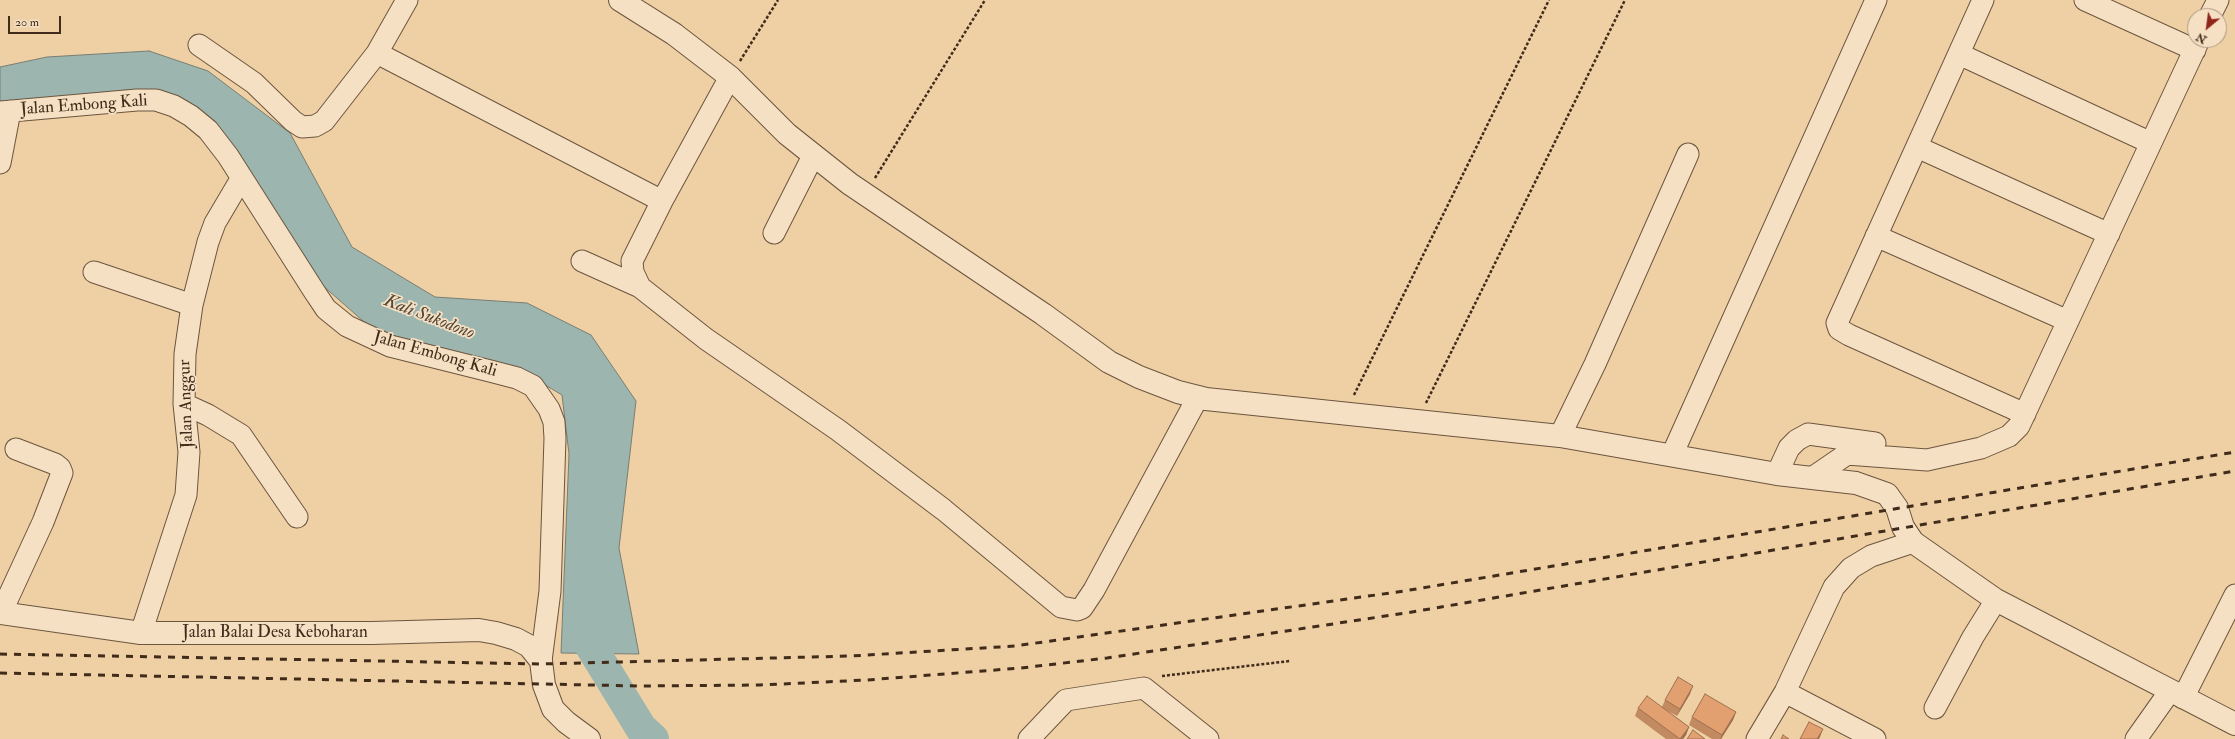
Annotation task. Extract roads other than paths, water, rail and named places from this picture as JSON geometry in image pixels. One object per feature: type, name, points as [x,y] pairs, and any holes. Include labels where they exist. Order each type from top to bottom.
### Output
[{"type":"street","points":[[199,45],[254,82],[293,121],[302,127],[315,126],[324,121],[377,53],[407,0]]},
{"type":"street","points":[[620,0],[674,34],[730,77],[787,134],[813,156],[865,194],[1012,292],[1109,362],[1139,377],[1198,397],[1560,436],[1777,474],[1856,483],[1887,494],[1897,508],[1903,527],[1912,542],[1996,600],[2076,640],[2235,724]]},
{"type":"street","points":[[1672,455],[1876,0]]},
{"type":"street","points":[[1984,0],[1837,323],[1839,329],[1849,335],[2025,414]]},
{"type":"street","points":[[2095,2],[2187,41]]},
{"type":"street","points":[[1808,434],[1847,454],[1927,460],[1981,448],[2009,436],[2019,426],[2025,414],[2196,48]]},
{"type":"street","points":[[377,53],[662,201]]},
{"type":"street","points":[[1959,54],[2151,143]]},
{"type":"street","points":[[640,287],[633,272],[632,261],[662,201],[730,77]]},
{"type":"street","name":"Jalan Embong Kali","points":[[5,112],[137,100],[156,100],[174,106],[191,116],[208,130],[228,156],[241,179],[322,303],[347,326],[365,336],[403,350],[517,378],[533,386],[542,396],[554,422],[555,438],[550,591],[541,661]]},
{"type":"street","points":[[0,163],[5,112]]},
{"type":"street","points":[[1917,147],[2109,234]]},
{"type":"street","points":[[1560,436],[1595,364],[1688,154]]},
{"type":"street","points":[[774,233],[813,156]]},
{"type":"street","name":"Jalan Anggur","points":[[141,633],[186,495],[189,452],[184,404],[185,354],[192,305],[208,242],[215,223],[241,179]]},
{"type":"street","points":[[1876,236],[2068,321]]},
{"type":"street","points":[[582,261],[640,287],[706,339],[845,434],[944,510],[1061,606],[1077,610],[1082,608],[1094,590],[1198,397]]},
{"type":"street","points":[[94,272],[192,305]]},
{"type":"street","points":[[184,404],[208,415],[240,435],[298,517]]},
{"type":"street","points":[[1777,474],[1789,448],[1797,440],[1808,434],[1955,453]]},
{"type":"street","points":[[0,613],[43,522],[62,473],[60,468],[55,464],[16,449]]},
{"type":"street","points":[[1812,478],[1847,454]]},
{"type":"street","points":[[1757,739],[1784,692],[1834,587],[1851,568],[1871,556],[1912,542]]},
{"type":"street","points":[[2136,739],[2176,694],[2235,595]]},
{"type":"street","points":[[1935,708],[1972,637],[1996,600]]},
{"type":"street","name":"Jalan Balai Desa Keboharan","points":[[0,613],[141,633],[372,633],[479,630],[516,639],[529,646],[541,661]]},
{"type":"street","points":[[541,661],[544,685],[553,709],[566,722],[589,739]]},
{"type":"street","points":[[1033,737],[1066,700],[1144,688],[1208,739]]},
{"type":"street","points":[[1784,692],[1875,739]]},
{"type":"water","points":[[149,51],[208,71],[290,133],[352,247],[435,297],[527,303],[591,335],[636,401],[619,548],[639,654],[561,653],[569,454],[562,395],[517,368],[387,342],[297,263],[219,127],[158,97],[0,105],[0,67],[47,57]]},
{"type":"waterway","name":"Kali Sukodono","points":[[590,611],[592,648],[641,728],[653,739]]},
{"type":"railway","points":[[0,654],[541,664],[851,656],[1015,646],[1404,591],[2235,452]]},
{"type":"railway","points":[[0,673],[640,686],[760,685],[867,680],[1021,668],[1107,658],[1412,612],[2235,471]]}]
